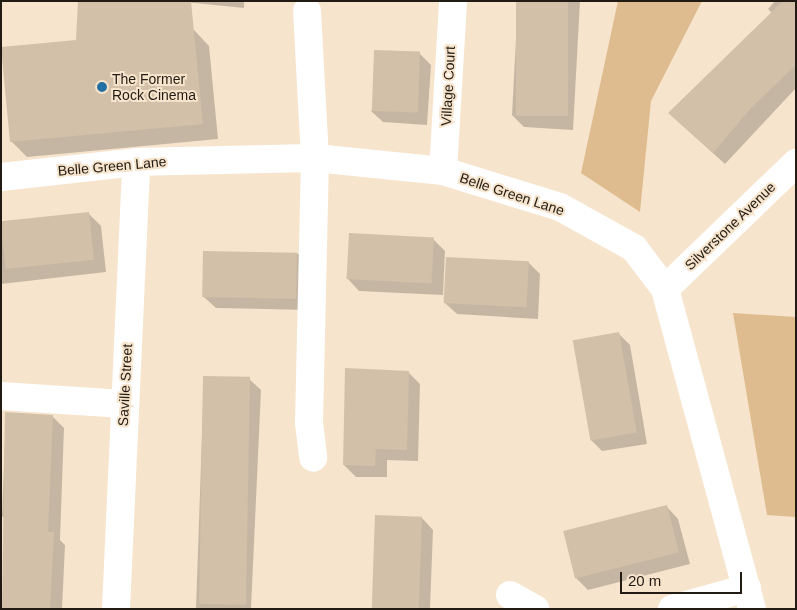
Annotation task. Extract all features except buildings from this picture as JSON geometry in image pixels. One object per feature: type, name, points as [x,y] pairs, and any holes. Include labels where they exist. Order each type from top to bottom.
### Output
[{"type":"street","name":"Village Court","points":[[443,171],[453,1]]},
{"type":"street","points":[[307,11],[315,158],[309,423],[313,458]]},
{"type":"street","name":"Belle Green Lane","points":[[1,177],[136,162],[315,158],[443,171],[560,207],[634,248],[665,289],[750,598]]},
{"type":"street","name":"Saville Street","points":[[116,609],[136,162]]},
{"type":"street","name":"Silverstone Avenue","points":[[665,289],[796,163]]},
{"type":"street","points":[[1,396],[124,404]]},
{"type":"street","points":[[510,595],[535,609]]},
{"type":"street","points":[[672,609],[750,598]]},
{"type":"shaded area","points":[[618,1],[702,1],[651,101],[640,212],[581,173]]},
{"type":"shaded area","points":[[733,313],[796,317],[796,517],[767,515]]},
{"type":"place","name":"The Former Rock Cinema","points":[[102,87]]}]
